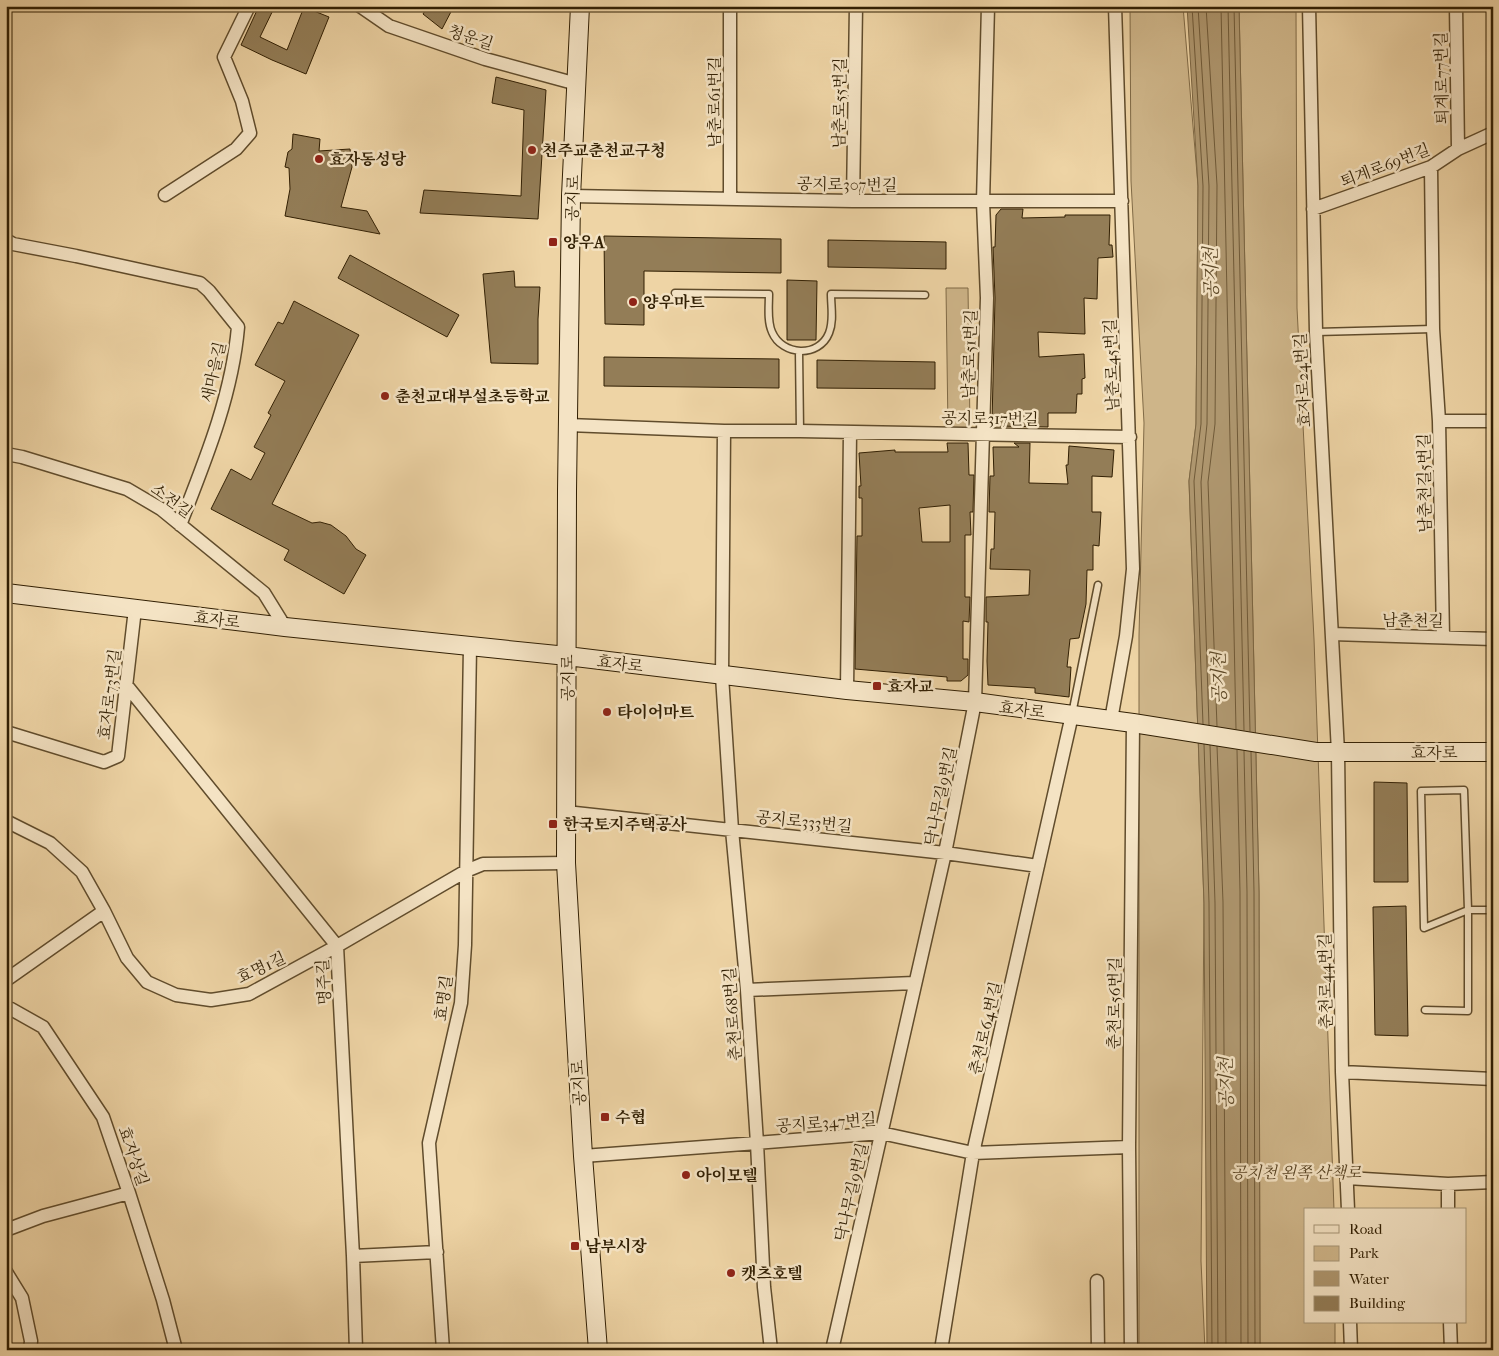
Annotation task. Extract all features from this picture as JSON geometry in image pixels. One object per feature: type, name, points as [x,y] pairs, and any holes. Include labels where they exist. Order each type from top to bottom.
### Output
[{"type":"street","points":[[165,195],[236,149],[250,133],[242,101],[224,57],[249,6]]},
{"type":"street","name":"청운길","points":[[360,6],[389,26],[485,60],[577,84]]},
{"type":"street","name":"공지로","points":[[580,6],[571,196],[566,863],[583,1156],[598,1350]]},
{"type":"street","name":"남춘로61번길","points":[[730,6],[730,198]]},
{"type":"street","name":"남춘로55번길","points":[[854,201],[856,6]]},
{"type":"street","name":"남춘로51번길","points":[[975,702],[986,298],[984,202],[988,6]]},
{"type":"street","name":"남춘로45번길","points":[[1110,720],[1126,636],[1134,569],[1115,6]]},
{"type":"street","name":"효자로24번길","points":[[1308,6],[1316,332],[1338,752]]},
{"type":"street","name":"퇴계로77번길","points":[[1456,6],[1458,149]]},
{"type":"street","name":"퇴계로69번길","points":[[1313,209],[1432,167],[1458,149],[1493,132]]},
{"type":"street","name":"남춘천길5번길","points":[[1432,167],[1433,329],[1439,421],[1443,637]]},
{"type":"street","name":"공지로307번길","points":[[571,196],[854,201],[1122,201]]},
{"type":"street","name":"새마을길","points":[[6,240],[13,244],[200,283],[209,291],[238,327],[236,354],[213,438],[180,525]]},
{"type":"street","points":[[1439,421],[1493,422]]},
{"type":"street","name":"공지로317번길","points":[[568,425],[724,431],[1130,437]]},
{"type":"street","points":[[722,676],[724,431]]},
{"type":"street","points":[[847,690],[850,432]]},
{"type":"street","name":"소전길","points":[[6,454],[22,457],[127,489],[161,508],[264,593],[285,627]]},
{"type":"street","name":"효자로","points":[[6,594],[285,627],[567,656],[847,690],[975,702],[1138,724],[1316,752],[1493,752]]},
{"type":"street","name":"효자로73번길","points":[[6,732],[104,762],[118,756],[135,609]]},
{"type":"street","name":"남춘천길","points":[[1332,634],[1493,639]]},
{"type":"street","name":"효명길","points":[[443,1350],[429,1143],[461,1003],[465,945],[470,647]]},
{"type":"street","name":"춘천로68번길","points":[[722,676],[732,830],[747,990],[764,1287],[771,1350]]},
{"type":"street","name":"명주길","points":[[127,686],[338,946],[354,1256],[356,1350]]},
{"type":"street","name":"닥나무길9번길","points":[[832,1350],[945,852],[975,702]]},
{"type":"street","name":"춘천로64번길","points":[[941,1350],[974,1153],[1072,715]]},
{"type":"street","name":"춘천로56번길","points":[[1131,1350],[1129,1147],[1138,724]]},
{"type":"street","name":"춘천로44번길","points":[[1338,752],[1342,1072],[1348,1208]]},
{"type":"street","name":"공지로333번길","points":[[566,812],[945,852],[1038,866]]},
{"type":"street","name":"효명1길","points":[[6,821],[50,843],[82,872],[127,958],[147,982],[176,995],[211,1000],[249,994],[338,946],[466,871],[483,864],[566,863]]},
{"type":"street","points":[[6,980],[104,912]]},
{"type":"street","points":[[747,990],[914,983]]},
{"type":"street","name":"효자상길","points":[[6,1008],[43,1027],[103,1117],[130,1193],[163,1300],[176,1350]]},
{"type":"street","points":[[1342,1072],[1493,1079]]},
{"type":"street","name":"공지로347번길","points":[[583,1156],[881,1132],[974,1153],[1129,1147]]},
{"type":"street","points":[[1347,1178],[1448,1184],[1493,1182]]},
{"type":"street","points":[[1448,1184],[1448,1208]]},
{"type":"street","points":[[6,1230],[43,1216],[130,1193]]},
{"type":"street","points":[[354,1256],[437,1252]]},
{"type":"street","points":[[6,1272],[22,1298],[31,1341],[30,1350]]},
{"type":"street","points":[[1097,1281],[1098,1350]]},
{"type":"street","points":[[1350,1324],[1350,1350]]},
{"type":"street","points":[[1450,1324],[1451,1350]]},
{"type":"lane","points":[[675,293],[769,294],[771,332],[784,347],[799,352],[814,349],[822,343],[828,334],[831,324],[831,294],[925,295]]},
{"type":"lane","points":[[1316,332],[1433,329]]},
{"type":"lane","points":[[799,352],[800,431]]},
{"type":"lane","points":[[1072,715],[1098,585]]},
{"type":"lane","points":[[1425,1010],[1468,1011],[1468,910],[1464,790],[1422,791],[1424,928],[1468,910],[1493,910]]},
{"type":"green space","points":[[1130,6],[1183,6],[1198,186],[1196,424],[1189,481],[1204,903],[1201,1261],[1205,1350],[1139,1350],[1139,636],[1144,423],[1131,181]]},
{"type":"green space","name":"공치천 왼쪽 산책로","points":[[1239,6],[1296,6],[1297,308],[1314,639],[1334,1208],[1304,1208],[1304,1324],[1335,1324],[1335,1350],[1260,1350],[1259,892]]},
{"type":"green space","points":[[946,288],[968,288],[970,428],[948,429]]},
{"type":"water","name":"공지천","points":[[1187,6],[1239,6],[1259,892],[1260,1350],[1207,1350],[1204,903],[1189,481],[1196,424],[1198,186]]},
{"type":"building","points":[[259,6],[275,6],[260,37],[287,50],[304,7],[329,17],[306,74],[241,45]]},
{"type":"building","points":[[428,6],[454,6],[442,29],[423,14]]},
{"type":"building","name":"천주교춘천교구청","points":[[496,77],[546,90],[538,219],[420,213],[424,190],[521,196],[524,110],[492,103]]},
{"type":"building","points":[[293,134],[320,139],[319,151],[350,149],[352,167],[341,207],[367,211],[380,234],[285,216],[290,189],[289,168],[285,167],[288,152],[292,149]]},
{"type":"building","points":[[1001,209],[1023,209],[1022,218],[1065,217],[1065,215],[1110,215],[1109,245],[1112,245],[1113,257],[1098,258],[1097,299],[1084,298],[1085,334],[1038,332],[1039,357],[1084,354],[1085,378],[1082,379],[1082,394],[1077,394],[1076,413],[1048,413],[1048,427],[996,426],[992,422],[995,298],[993,247],[995,247],[996,215]]},
{"type":"building","points":[[604,236],[781,239],[781,273],[644,271],[644,325],[605,324]]},
{"type":"building","points":[[828,240],[946,242],[946,269],[828,267]]},
{"type":"building","points":[[350,255],[459,315],[447,337],[338,278]]},
{"type":"building","points":[[514,271],[515,287],[540,287],[538,364],[491,363],[483,274]]},
{"type":"building","points":[[787,280],[817,281],[816,340],[787,340]]},
{"type":"building","points":[[294,301],[359,335],[272,504],[312,523],[320,522],[331,525],[346,536],[356,549],[366,555],[344,594],[284,560],[289,550],[211,509],[231,469],[251,480],[265,453],[254,447],[271,415],[268,413],[285,381],[255,365],[278,322],[283,324]]},
{"type":"building","points":[[604,357],[779,359],[779,388],[604,386]]},
{"type":"building","points":[[817,360],[935,362],[935,389],[817,388]]},
{"type":"building","points":[[947,443],[968,443],[969,475],[974,475],[973,512],[970,512],[971,535],[965,535],[965,597],[970,597],[969,622],[963,621],[963,659],[968,659],[968,675],[961,681],[947,681],[947,677],[855,669],[857,536],[862,536],[862,498],[859,498],[859,486],[861,486],[859,453],[895,450],[895,452],[948,452]],"holes":[[[950,505],[950,542],[922,542],[919,508]]]},
{"type":"building","points":[[1014,443],[1030,443],[1029,483],[1068,484],[1066,465],[1068,465],[1069,446],[1114,450],[1112,477],[1092,476],[1092,512],[1101,512],[1099,546],[1093,545],[1093,570],[1087,570],[1086,604],[1079,638],[1070,639],[1067,667],[1071,667],[1069,697],[1035,693],[1035,688],[988,685],[986,597],[1029,595],[1030,570],[990,569],[991,549],[994,549],[995,512],[989,512],[990,476],[994,476],[993,447],[1019,447]]},
{"type":"building","points":[[1374,782],[1407,783],[1408,882],[1374,882]]},
{"type":"building","points":[[1406,906],[1408,1036],[1375,1035],[1373,907]]},
{"type":"place","name":"천주교춘천교구청","points":[[532,150]]},
{"type":"place","name":"효자동성당","points":[[319,159]]},
{"type":"place","name":"양우A","points":[[553,242]]},
{"type":"place","name":"양우마트","points":[[633,302]]},
{"type":"place","name":"춘천교대부설초등학교","points":[[385,396]]},
{"type":"place","name":"효자교","points":[[877,686]]},
{"type":"place","name":"타이어마트","points":[[607,712]]},
{"type":"place","name":"한국토지주택공사","points":[[553,824]]},
{"type":"place","name":"수협","points":[[605,1117]]},
{"type":"place","name":"아이모텔","points":[[686,1175]]},
{"type":"place","name":"남부시장","points":[[575,1246]]},
{"type":"place","name":"캣츠호텔","points":[[731,1273]]}]
